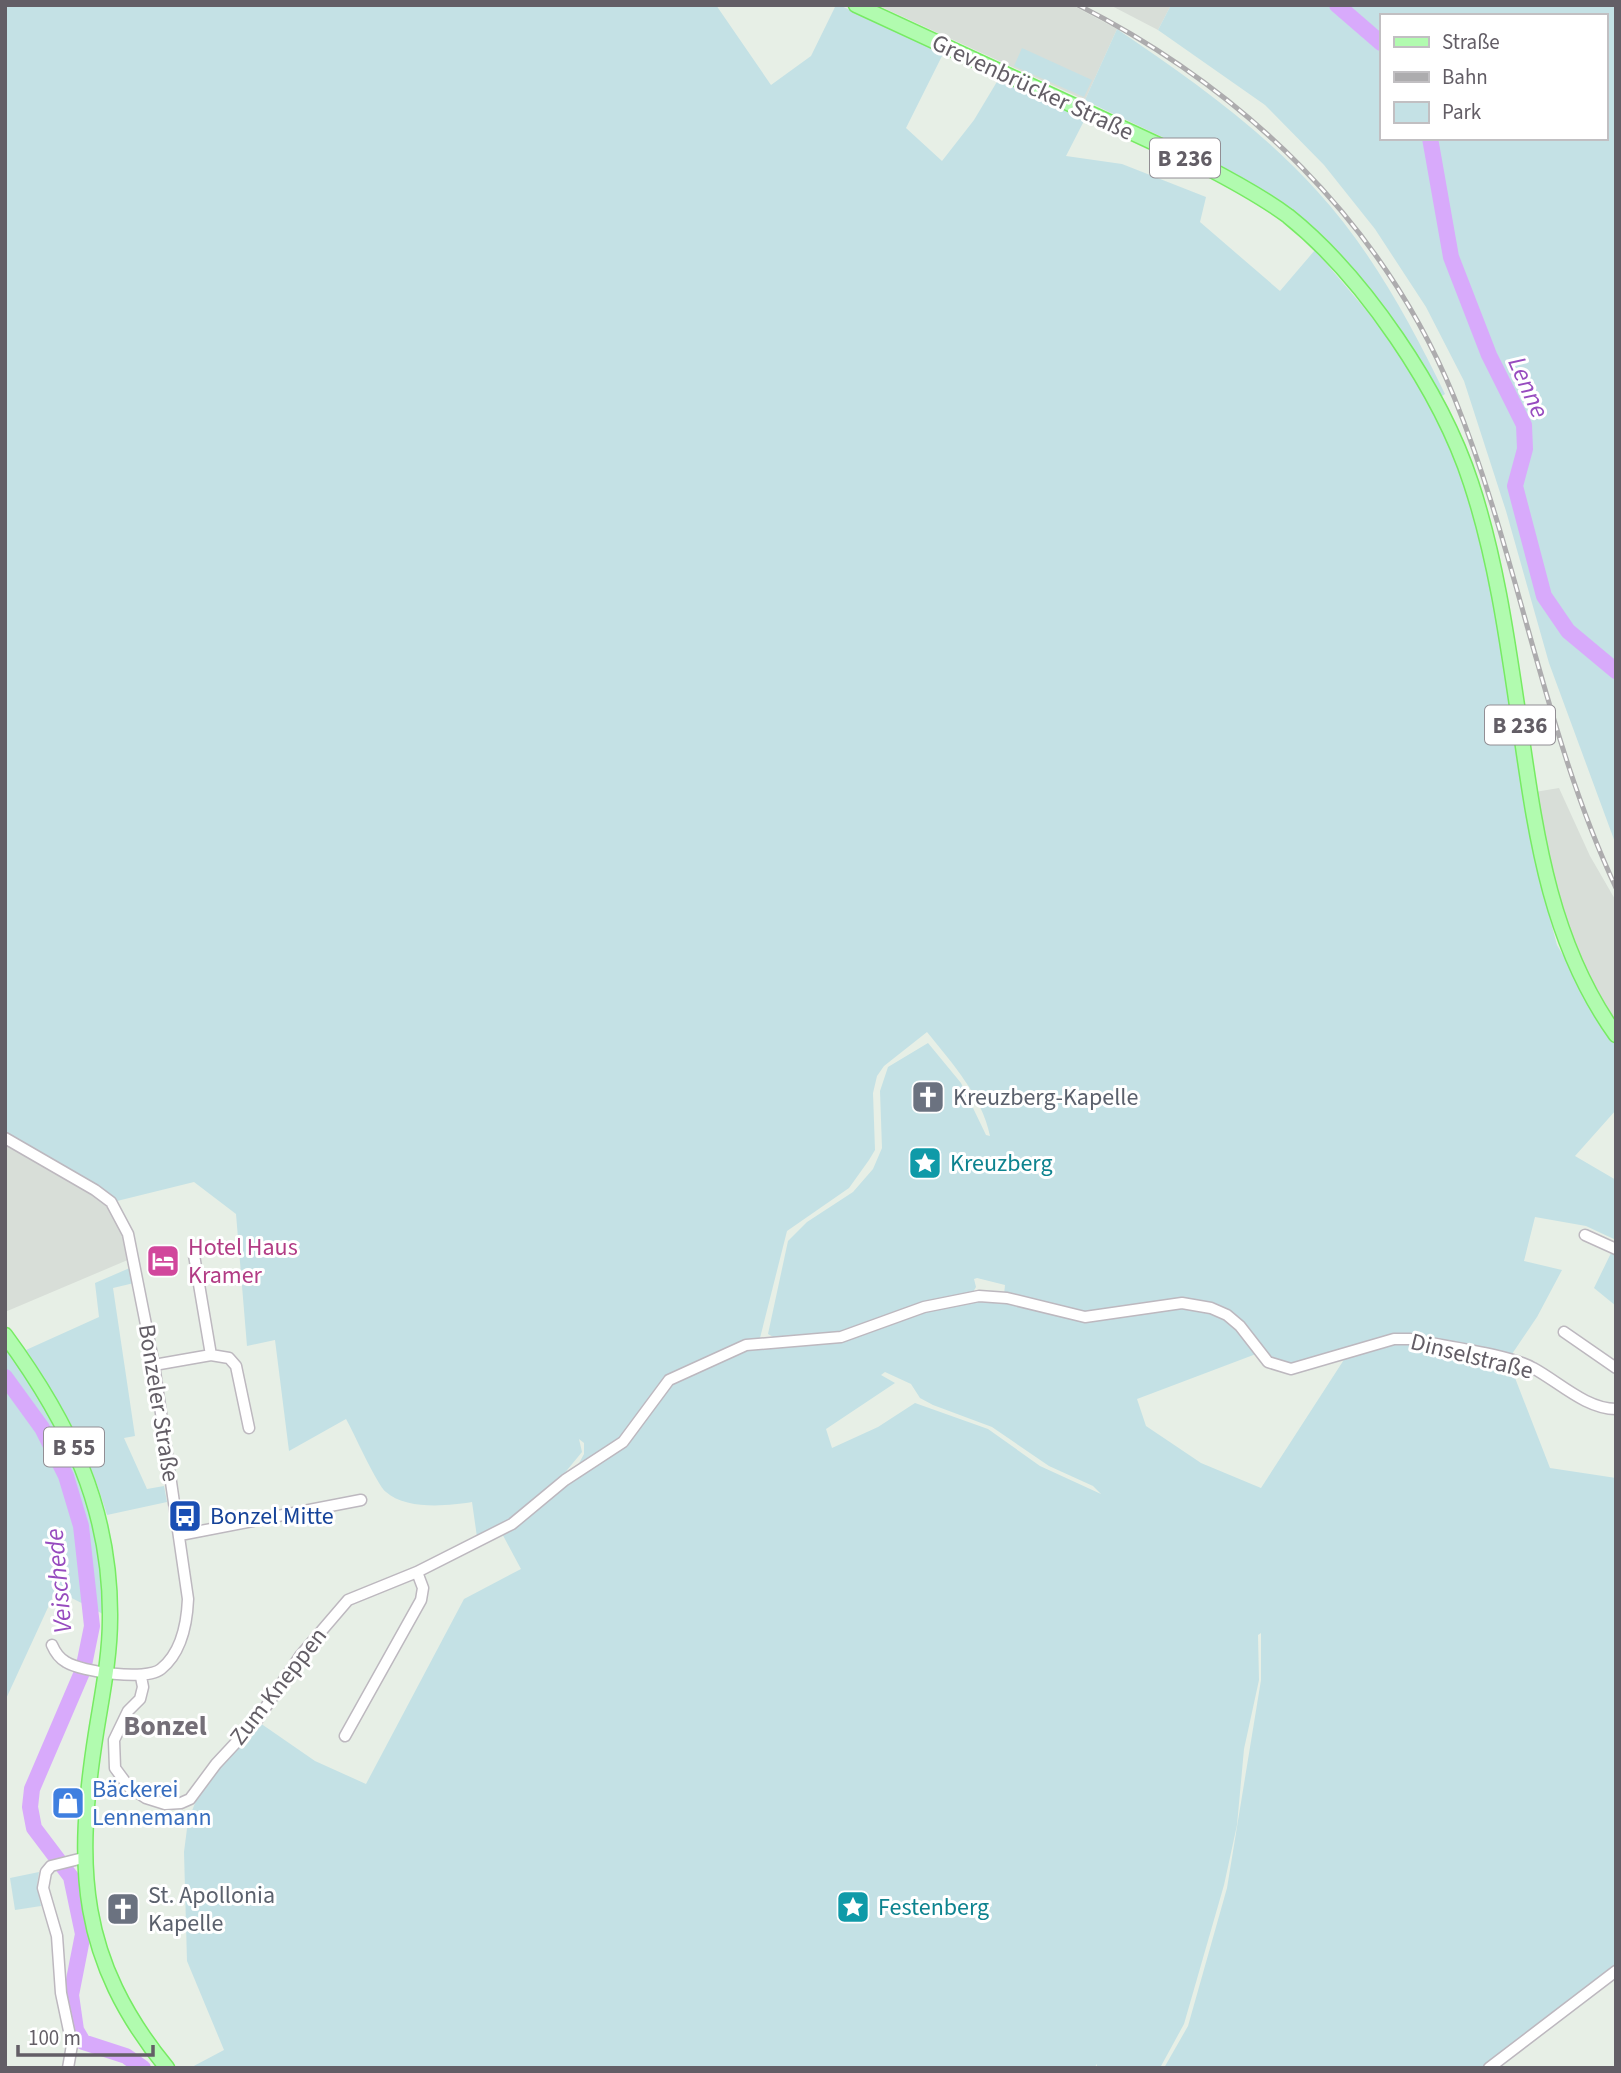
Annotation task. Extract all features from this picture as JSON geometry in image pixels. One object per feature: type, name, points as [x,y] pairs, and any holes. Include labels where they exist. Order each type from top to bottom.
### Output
[{"type":"main road","name":"Grevenbrücker Straße","points":[[856,5],[1202,165],[1275,207],[1317,242],[1354,284],[1410,358],[1439,408],[1471,481],[1491,557],[1537,836],[1554,910],[1583,984],[1616,1035]]},
{"type":"main road","name":"B 55","points":[[5,1335],[58,1412],[91,1493],[102,1530],[110,1618],[107,1671],[76,1859],[105,1967],[123,2006],[167,2068]]},
{"type":"street","name":"Bonzeler Straße","points":[[5,1138],[111,1202],[128,1234],[135,1258],[155,1365],[188,1599],[183,1631],[169,1661],[159,1671],[141,1676]]},
{"type":"street","points":[[1585,1235],[1616,1249]]},
{"type":"street","points":[[194,1255],[211,1355]]},
{"type":"street","name":"Dinselstraße","points":[[512,1524],[565,1480],[623,1442],[658,1391],[677,1376],[746,1345],[841,1337],[961,1298],[1007,1298],[1085,1317],[1175,1303],[1195,1304],[1235,1320],[1268,1362],[1284,1369],[1402,1338],[1521,1363],[1583,1399],[1603,1408],[1616,1409]]},
{"type":"street","points":[[1564,1332],[1616,1368]]},
{"type":"street","points":[[155,1365],[211,1355],[229,1358],[236,1366],[249,1428]]},
{"type":"street","points":[[180,1535],[361,1500]]},
{"type":"street","name":"Zum Kneppen","points":[[141,1676],[143,1688],[140,1699],[123,1719],[114,1740],[115,1768],[129,1787],[146,1798],[165,1804],[181,1803],[190,1799],[216,1764],[257,1720],[300,1656],[341,1607],[356,1595],[417,1572],[512,1524]]},
{"type":"street","points":[[345,1736],[421,1600],[423,1588],[417,1572]]},
{"type":"street","points":[[52,1645],[61,1659],[83,1668],[141,1676]]},
{"type":"street","points":[[68,2068],[72,2045],[61,1993],[57,1936],[43,1888],[46,1872],[56,1864],[76,1859]]},
{"type":"street","points":[[1489,2068],[1616,1971]]},
{"type":"shaded area","points":[[877,5],[1072,5],[1117,29],[1085,100]]},
{"type":"shaded area","points":[[1110,5],[1171,5],[1158,30]]},
{"type":"shaded area","points":[[1559,788],[1590,856],[1616,901],[1616,1026],[1591,991],[1552,887],[1535,792]]},
{"type":"shaded area","points":[[5,1144],[90,1190],[105,1203],[127,1244],[130,1259],[5,1312]]},
{"type":"green space","points":[[5,5],[716,5],[771,85],[811,56],[836,5],[839,5],[944,52],[906,128],[942,161],[974,120],[998,80],[1085,119],[1066,156],[1122,164],[1206,197],[1200,222],[1280,291],[1315,250],[1383,330],[1433,409],[1468,480],[1491,578],[1539,878],[1557,945],[1616,1045],[1616,1110],[1575,1156],[1616,1180],[1616,1240],[1586,1226],[1535,1217],[1524,1261],[1562,1270],[1537,1317],[1510,1357],[1408,1336],[1290,1367],[1269,1359],[1235,1316],[1191,1306],[1237,1323],[1256,1354],[1137,1399],[1146,1426],[1201,1463],[1261,1488],[1347,1355],[1399,1341],[1510,1365],[1550,1468],[1616,1478],[1616,1969],[1486,2068],[1164,2068],[1188,2026],[1227,1888],[1261,1680],[1261,1633],[1258,1635],[1259,1680],[1244,1749],[1237,1825],[1224,1885],[1184,2024],[1160,2068],[1097,2068],[1097,2064],[1094,2068],[190,2068],[224,2050],[187,1961],[184,1852],[188,1821],[197,1798],[218,1768],[260,1723],[315,1761],[366,1784],[464,1599],[521,1569],[499,1528],[477,1537],[472,1502],[416,1504],[394,1498],[386,1492],[371,1470],[346,1419],[289,1451],[275,1340],[247,1346],[236,1214],[194,1182],[117,1201],[5,1131]],"holes":[[[927,1032],[973,1094],[990,1136],[986,1135],[961,1083],[928,1043],[888,1067],[880,1091],[882,1148],[873,1169],[853,1192],[807,1222],[788,1241],[768,1334],[775,1338],[836,1333],[973,1292],[976,1287],[974,1279],[977,1278],[1005,1285],[1004,1295],[1084,1316],[1084,1321],[1007,1302],[978,1300],[920,1311],[834,1341],[749,1349],[668,1386],[612,1454],[567,1484],[563,1475],[582,1452],[579,1439],[584,1443],[584,1454],[577,1467],[618,1442],[662,1383],[760,1338],[787,1231],[849,1188],[869,1160],[875,1150],[873,1093],[877,1076],[884,1066]],[[885,1372],[911,1384],[920,1398],[992,1427],[1049,1466],[1093,1486],[1101,1494],[1040,1466],[988,1429],[915,1403],[878,1427],[832,1448],[826,1429],[895,1383],[881,1375]]]},
{"type":"green space","points":[[1171,5],[1616,5],[1616,845],[1549,663],[1506,511],[1464,381],[1426,307],[1375,229],[1324,165],[1265,105],[1158,30]]},
{"type":"green space","points":[[1117,29],[1196,84],[1247,124],[1317,191],[1372,262],[1418,340],[1445,394],[1439,398],[1346,268],[1305,222],[1283,204],[1238,175],[1085,100]]},
{"type":"green space","points":[[1022,48],[1092,80],[1084,97],[1014,66]]},
{"type":"green space","points":[[1612,1251],[1616,1253],[1616,1306],[1594,1288]]},
{"type":"green space","points":[[132,1267],[134,1283],[113,1288],[135,1436],[124,1438],[147,1489],[164,1486],[167,1502],[107,1515],[73,1429],[26,1350],[99,1317],[95,1283]]},
{"type":"green space","points":[[5,1349],[47,1407],[79,1473],[91,1507],[99,1543],[103,1614],[56,1590],[5,1701]]},
{"type":"green space","points":[[39,1872],[37,1885],[41,1906],[15,1910],[10,1878]]},
{"type":"waterway","name":"Lenne","points":[[1337,5],[1380,42]]},
{"type":"waterway","name":"Lenne","points":[[1430,140],[1451,257],[1489,355],[1524,425],[1525,449],[1515,486],[1544,596],[1568,631],[1616,671]]},
{"type":"waterway","name":"Veischede","points":[[5,1377],[42,1428],[66,1476],[81,1526],[92,1626],[83,1670],[32,1789],[30,1807],[34,1828],[71,1877],[83,1934],[71,1995],[76,2030],[83,2042],[126,2056],[143,2068]]},
{"type":"railway","points":[[1078,5],[1139,39],[1197,77],[1251,120],[1302,167],[1348,219],[1389,274],[1424,334],[1454,397],[1477,458],[1569,768],[1616,888]]},
{"type":"place","name":"Kreuzberg-Kapelle","points":[[928,1097]]},
{"type":"place","name":"Kreuzberg","points":[[925,1163]]},
{"type":"place","name":"Hotel Haus Kramer","points":[[163,1261]]},
{"type":"place","name":"Bonzel Mitte","points":[[185,1516]]},
{"type":"place","name":"Bäckerei Lennemann","points":[[68,1803]]},
{"type":"place","name":"Festenberg","points":[[853,1907]]},
{"type":"place","name":"St. Apollonia Kapelle","points":[[123,1909]]},
{"type":"district","name":"Bonzel","points":[[165,1725]]}]
